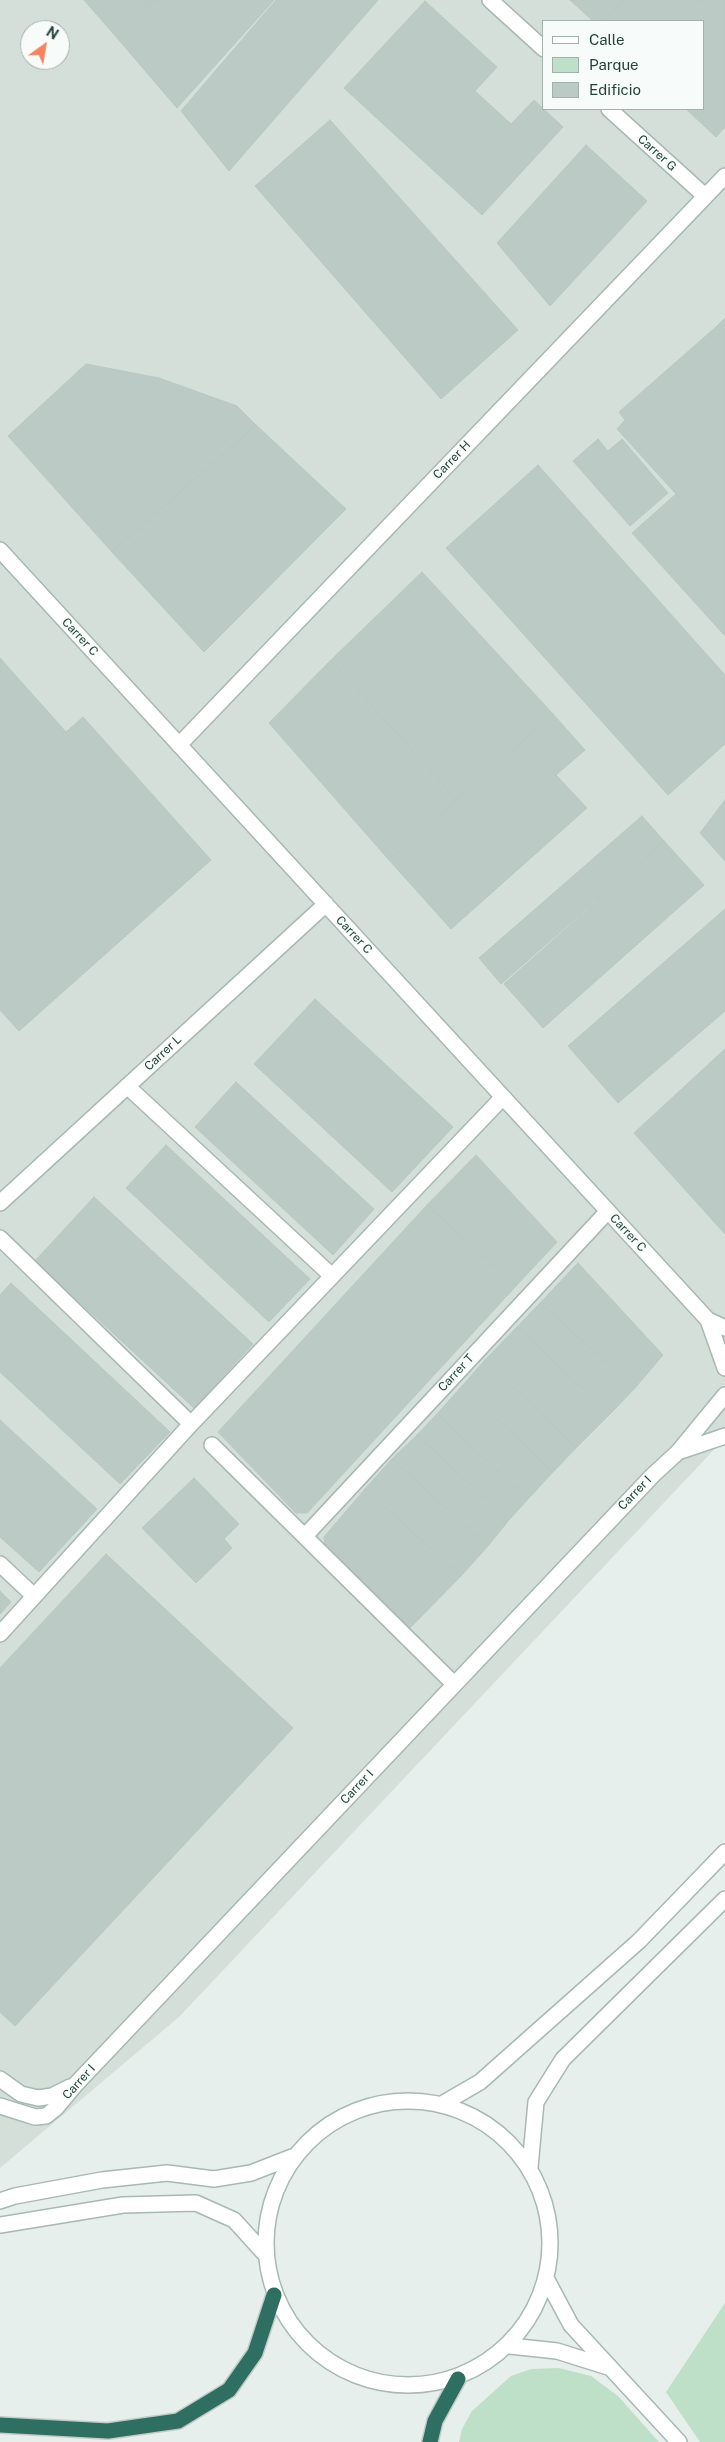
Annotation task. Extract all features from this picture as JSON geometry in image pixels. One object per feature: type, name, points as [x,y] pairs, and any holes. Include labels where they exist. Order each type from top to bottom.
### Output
[{"type":"highway","points":[[0,2425],[108,2431],[178,2421],[229,2390],[255,2353],[274,2295]]},
{"type":"highway","points":[[430,2442],[435,2421],[458,2378]]},
{"type":"street","points":[[490,0],[542,47]]},
{"type":"street","name":"Carrer G","points":[[610,110],[705,196]]},
{"type":"street","name":"Carrer H","points":[[179,745],[725,176]]},
{"type":"street","name":"Carrer C","points":[[0,550],[708,1320],[725,1328]]},
{"type":"street","name":"Carrer L","points":[[0,1203],[326,904]]},
{"type":"street","points":[[127,1086],[332,1276]]},
{"type":"street","points":[[0,1634],[191,1424],[503,1097]]},
{"type":"street","name":"Carrer T","points":[[305,1536],[608,1210]]},
{"type":"street","points":[[0,1238],[191,1424]]},
{"type":"street","name":"Carrer C","points":[[708,1320],[725,1368]]},
{"type":"street","name":"Carrer I","points":[[0,2106],[35,2117],[46,2116],[51,2112],[653,1474],[678,1452],[725,1396]]},
{"type":"street","name":"Carrer I","points":[[678,1452],[725,1436]]},
{"type":"street","points":[[212,1445],[454,1684]]},
{"type":"street","points":[[0,1564],[34,1596]]},
{"type":"street","points":[[442,2104],[480,2082],[639,1941],[725,1852]]},
{"type":"street","points":[[530,2167],[536,2102],[562,2060],[725,1899]]},
{"type":"street","points":[[0,2079],[21,2094],[38,2098],[52,2096],[76,2084]]},
{"type":"street","points":[[0,2202],[15,2196],[102,2180],[167,2173],[214,2179],[251,2173],[292,2157],[334,2120],[387,2101],[442,2104],[492,2127],[530,2167],[550,2222],[547,2280],[533,2316],[510,2346],[458,2378],[403,2387],[349,2374],[303,2342],[274,2295],[264,2253],[270,2202],[292,2157]]},
{"type":"street","points":[[0,2225],[123,2205],[196,2203],[234,2220],[264,2253]]},
{"type":"street","points":[[547,2280],[571,2325],[679,2442]]},
{"type":"street","points":[[510,2346],[557,2351],[609,2368]]},
{"type":"shaded area","points":[[0,0],[725,0],[725,1438],[179,2017],[0,2168]]},
{"type":"green space","points":[[725,2303],[725,2442],[700,2442],[666,2392]]},
{"type":"green space","points":[[559,2368],[591,2376],[618,2396],[659,2442],[459,2442],[462,2429],[472,2411],[511,2376],[531,2369]]},
{"type":"building","points":[[84,0],[154,0],[118,39]]},
{"type":"building","points":[[154,0],[274,0],[177,108],[118,39]]},
{"type":"building","points":[[276,0],[378,0],[229,171],[181,111]]},
{"type":"building","points":[[570,0],[624,0],[606,20],[592,20]]},
{"type":"building","points":[[624,0],[699,0],[680,20],[606,20]]},
{"type":"building","points":[[699,0],[725,0],[725,127],[716,137],[687,110],[705,110],[705,20],[680,20]]},
{"type":"building","points":[[425,1],[497,67],[475,91],[511,124],[534,100],[542,107],[542,110],[545,110],[563,127],[482,215],[344,88]]},
{"type":"building","points":[[330,120],[518,330],[441,399],[255,186]]},
{"type":"building","points":[[586,145],[647,201],[550,306],[497,243]]},
{"type":"building","points":[[725,318],[725,337],[716,327]]},
{"type":"building","points":[[716,327],[725,337],[725,548],[617,429],[625,420],[619,412]]},
{"type":"building","points":[[86,364],[159,378],[237,406],[256,425],[112,552],[8,436]]},
{"type":"building","points":[[256,425],[346,509],[204,652],[112,552]]},
{"type":"building","points":[[598,439],[608,451],[622,439],[668,493],[630,526],[573,461]]},
{"type":"building","points":[[538,465],[725,675],[725,744],[668,795],[446,548]]},
{"type":"building","points":[[676,494],[725,549],[725,636],[632,533]]},
{"type":"building","points":[[422,572],[553,714],[457,800],[331,660]]},
{"type":"building","points":[[0,658],[66,732],[83,717],[211,860],[19,1031],[0,1010]]},
{"type":"building","points":[[331,660],[457,800],[389,860],[269,723]]},
{"type":"building","points":[[553,714],[585,750],[556,775],[587,808],[451,929],[389,860]]},
{"type":"building","points":[[725,800],[725,861],[700,833]]},
{"type":"building","points":[[642,816],[664,841],[501,984],[479,958]]},
{"type":"building","points":[[664,841],[704,885],[543,1028],[504,984]]},
{"type":"building","points":[[725,909],[725,1011],[618,1103],[568,1046]]},
{"type":"building","points":[[315,999],[453,1127],[392,1192],[254,1064]]},
{"type":"building","points":[[725,1049],[725,1234],[634,1133]]},
{"type":"building","points":[[236,1082],[374,1209],[333,1255],[195,1127]]},
{"type":"building","points":[[166,1145],[310,1279],[269,1322],[126,1188]]},
{"type":"building","points":[[476,1155],[557,1242],[516,1286],[427,1205]]},
{"type":"building","points":[[94,1197],[253,1344],[194,1408],[35,1261]]},
{"type":"building","points":[[427,1205],[516,1286],[307,1513],[296,1513],[218,1432]]},
{"type":"building","points":[[578,1263],[663,1355],[635,1388],[540,1303]]},
{"type":"building","points":[[11,1283],[170,1432],[120,1484],[0,1372],[0,1295]]},
{"type":"building","points":[[540,1303],[635,1388],[610,1414],[517,1327]]},
{"type":"building","points":[[517,1327],[610,1414],[576,1448],[485,1360]]},
{"type":"building","points":[[485,1360],[576,1448],[553,1472],[462,1386]]},
{"type":"building","points":[[462,1386],[553,1472],[528,1499],[437,1414]]},
{"type":"building","points":[[437,1414],[528,1499],[509,1520],[417,1435]]},
{"type":"building","points":[[0,1420],[97,1509],[39,1572],[0,1537]]},
{"type":"building","points":[[417,1435],[509,1520],[488,1546],[392,1459]]},
{"type":"building","points":[[392,1459],[488,1546],[461,1576],[365,1489]]},
{"type":"building","points":[[194,1478],[239,1524],[224,1539],[232,1548],[196,1583],[142,1528]]},
{"type":"building","points":[[365,1489],[461,1576],[408,1630],[325,1545],[324,1537]]},
{"type":"building","points":[[106,1554],[293,1728],[15,2026],[0,2012],[0,1668]]},
{"type":"building","points":[[0,1591],[11,1602],[0,1614]]}]
